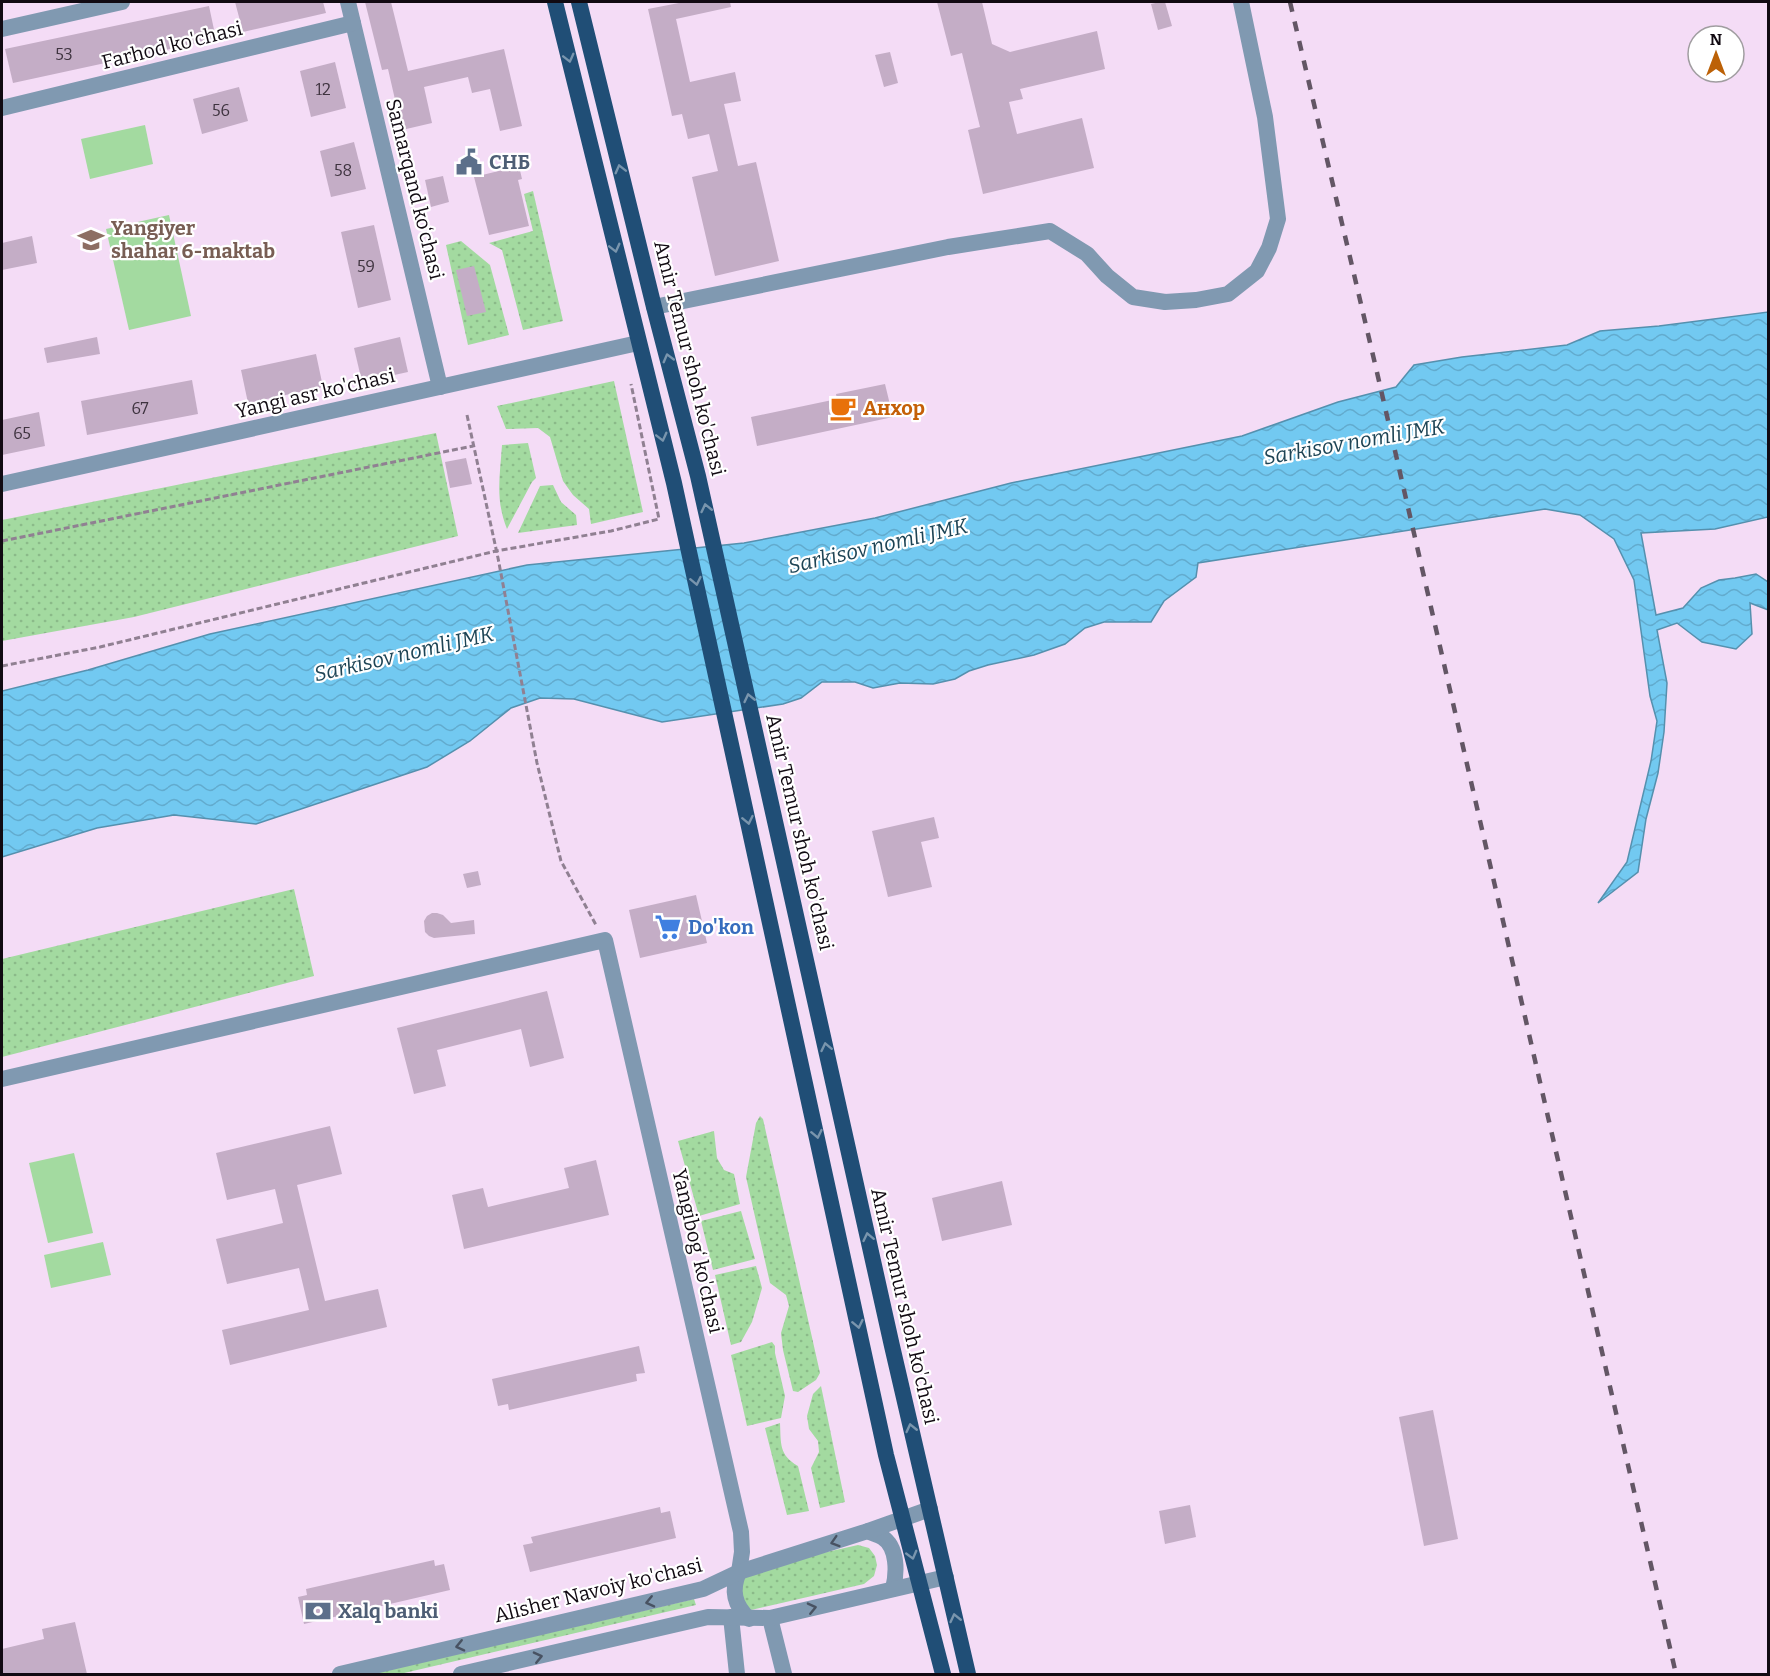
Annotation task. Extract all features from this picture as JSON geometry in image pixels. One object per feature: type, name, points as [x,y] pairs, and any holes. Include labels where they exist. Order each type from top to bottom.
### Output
[{"type":"highway","points":[[555,2],[674,483],[886,1455],[943,1674]]},
{"type":"highway","name":"Amir Temur shoh ko'chasi","points":[[579,2],[698,476],[968,1674]]},
{"type":"street","points":[[2,29],[122,2]]},
{"type":"street","name":"Samarqand ko‘chasi","points":[[348,2],[440,387]]},
{"type":"street","points":[[654,307],[948,247],[1050,231],[1087,254],[1107,276],[1133,297],[1165,302],[1196,300],[1228,294],[1257,271],[1269,248],[1278,219],[1265,117],[1241,2]]},
{"type":"street","name":"Farhod ko'chasi","points":[[2,108],[353,23]]},
{"type":"street","name":"Yangi asr ko'chasi","points":[[2,484],[638,344]]},
{"type":"street","points":[[2,1079],[605,940]]},
{"type":"street","name":"Yangibog‘ ko'chasi","points":[[605,940],[741,1532],[742,1552],[739,1572],[734,1583],[735,1598],[739,1610],[748,1619]]},
{"type":"street","name":"Alisher Navoiy ko'chasi","points":[[340,1674],[703,1589],[739,1572],[903,1520],[930,1509]]},
{"type":"street","points":[[868,1531],[882,1537],[890,1544],[896,1576],[893,1588]]},
{"type":"street","points":[[461,1674],[708,1617],[770,1618],[945,1577]]},
{"type":"street","points":[[731,1617],[736,1674]]},
{"type":"street","points":[[770,1618],[784,1674]]},
{"type":"path","points":[[2,666],[100,647],[496,551],[611,531],[659,519],[630,381]]},
{"type":"path","points":[[466,415],[498,558],[537,763],[561,861],[605,940]]},
{"type":"path","points":[[2,541],[473,446]]},
{"type":"green space","points":[[145,125],[153,164],[90,179],[81,139]]},
{"type":"green space","points":[[533,191],[563,321],[523,330],[502,250],[489,243],[533,231],[524,194]]},
{"type":"green space","points":[[169,215],[191,316],[129,330],[106,229]]},
{"type":"green space","points":[[461,241],[490,265],[509,335],[468,345],[446,245]]},
{"type":"green space","points":[[614,381],[643,512],[591,524],[589,509],[573,495],[563,481],[550,437],[538,428],[506,429],[497,406]]},
{"type":"green space","points":[[436,433],[458,536],[134,617],[2,641],[2,520]]},
{"type":"green space","points":[[528,443],[536,478],[507,529],[500,497],[502,445]]},
{"type":"green space","points":[[553,485],[561,502],[576,515],[577,525],[518,533],[540,486]]},
{"type":"green space","points":[[294,889],[314,976],[2,1057],[2,959]]},
{"type":"green space","points":[[760,1116],[763,1119],[820,1373],[816,1380],[798,1392],[793,1391],[781,1333],[789,1306],[786,1295],[770,1283],[746,1177],[756,1123]]},
{"type":"green space","points":[[714,1131],[717,1158],[724,1170],[734,1174],[740,1204],[699,1216],[678,1141]]},
{"type":"green space","points":[[74,1153],[93,1233],[48,1243],[29,1163]]},
{"type":"green space","points":[[741,1211],[755,1259],[713,1270],[701,1221]]},
{"type":"green space","points":[[103,1242],[111,1275],[51,1288],[44,1255]]},
{"type":"green space","points":[[756,1266],[762,1288],[752,1322],[741,1342],[731,1345],[715,1275]]},
{"type":"green space","points":[[772,1342],[775,1346],[785,1396],[781,1418],[747,1426],[731,1355]]},
{"type":"green space","points":[[821,1386],[845,1502],[820,1508],[811,1468],[819,1452],[818,1441],[809,1429],[807,1416],[813,1394]]},
{"type":"green space","points":[[780,1423],[782,1448],[787,1458],[798,1466],[809,1511],[787,1515],[765,1428]]},
{"type":"green space","points":[[858,1545],[869,1548],[875,1556],[877,1565],[874,1576],[864,1584],[751,1610],[735,1604],[742,1571]]},
{"type":"green space","points":[[694,1599],[696,1605],[400,1674],[371,1674]]},
{"type":"water","name":"Sarkisov nomli JMK","points":[[1768,312],[1768,517],[1715,529],[1641,533],[1656,615],[1683,608],[1701,588],[1719,580],[1756,574],[1768,582],[1768,610],[1750,603],[1752,634],[1736,649],[1702,642],[1677,623],[1657,630],[1667,683],[1664,732],[1658,773],[1646,819],[1638,872],[1598,903],[1627,862],[1651,761],[1657,721],[1650,696],[1634,580],[1614,539],[1580,515],[1545,509],[1198,563],[1196,577],[1164,601],[1151,622],[1104,622],[1085,628],[1065,644],[1034,655],[988,665],[969,671],[955,679],[933,684],[900,683],[873,688],[855,682],[822,682],[801,698],[783,704],[662,722],[574,699],[540,698],[511,708],[470,741],[427,767],[256,824],[174,815],[97,828],[2,857],[2,691],[88,670],[210,634],[527,565],[744,543],[875,518],[1011,483],[1242,436],[1338,402],[1396,387],[1414,365],[1567,345],[1600,331]]},
{"type":"building","points":[[235,2],[323,2],[326,13],[243,32]]},
{"type":"building","points":[[365,2],[391,2],[408,71],[504,49],[522,126],[500,131],[490,89],[472,93],[468,77],[424,87],[432,123],[402,130],[388,69],[382,70]]},
{"type":"building","points":[[684,2],[730,2],[731,7],[676,19],[690,82],[735,72],[741,101],[724,104],[738,166],[756,162],[779,261],[715,276],[692,177],[718,171],[709,134],[688,139],[682,114],[672,116],[648,9]]},
{"type":"building","points":[[937,2],[982,2],[992,44],[1010,52],[1097,31],[1105,69],[1020,89],[1023,99],[1009,102],[1017,134],[1082,118],[1094,168],[983,194],[968,130],[980,127],[962,53],[951,56]]},
{"type":"building","points":[[1165,2],[1172,26],[1158,30],[1151,4]]},
{"type":"building","points":[[209,6],[216,39],[13,83],[5,49]]},
{"type":"building","points":[[890,52],[898,83],[884,87],[875,55]]},
{"type":"building","points":[[335,62],[346,108],[311,117],[300,71]]},
{"type":"building","points":[[239,87],[248,121],[202,134],[193,99]]},
{"type":"building","points":[[354,142],[366,189],[331,197],[320,151]]},
{"type":"building","points":[[519,166],[522,179],[518,180],[529,226],[489,235],[474,177]]},
{"type":"building","points":[[443,176],[449,202],[431,207],[425,180]]},
{"type":"building","points":[[374,225],[391,300],[358,308],[341,232]]},
{"type":"building","points":[[32,236],[37,263],[2,270],[2,243]]},
{"type":"building","points":[[474,266],[486,312],[467,316],[456,270]]},
{"type":"building","points":[[97,337],[100,354],[47,363],[44,348]]},
{"type":"building","points":[[400,337],[408,372],[362,382],[354,348]]},
{"type":"building","points":[[316,354],[323,387],[248,403],[241,370]]},
{"type":"building","points":[[192,380],[198,414],[87,435],[81,401]]},
{"type":"building","name":"Анхор","points":[[885,384],[893,417],[757,446],[751,417],[837,399],[836,394]]},
{"type":"building","points":[[39,412],[45,446],[2,455],[2,420]]},
{"type":"building","points":[[466,458],[472,484],[450,488],[445,462]]},
{"type":"building","points":[[934,817],[939,838],[921,842],[932,887],[888,897],[872,831]]},
{"type":"building","points":[[478,871],[481,885],[467,888],[463,874]]},
{"type":"building","name":"Do'kon","points":[[696,895],[707,943],[640,958],[629,910]]},
{"type":"building","points":[[432,913],[443,915],[451,923],[474,920],[475,934],[434,938],[429,936],[425,932],[424,921]]},
{"type":"building","points":[[547,991],[564,1058],[530,1067],[521,1029],[437,1050],[446,1086],[414,1094],[397,1028]]},
{"type":"building","points":[[330,1126],[342,1174],[297,1185],[325,1301],[378,1289],[387,1327],[230,1365],[222,1330],[309,1310],[299,1268],[227,1284],[216,1239],[283,1223],[275,1189],[227,1200],[216,1153]]},
{"type":"building","points":[[596,1160],[609,1215],[464,1249],[452,1195],[483,1188],[488,1207],[569,1188],[564,1168]]},
{"type":"building","points":[[1002,1181],[1012,1225],[942,1241],[932,1198]]},
{"type":"building","points":[[639,1346],[645,1373],[636,1374],[637,1381],[509,1410],[508,1404],[498,1406],[492,1379]]},
{"type":"building","points":[[1433,1410],[1458,1539],[1424,1546],[1399,1417]]},
{"type":"building","points":[[1190,1505],[1196,1537],[1165,1544],[1159,1511]]},
{"type":"building","points":[[660,1507],[661,1513],[670,1511],[676,1538],[530,1572],[523,1545],[533,1543],[531,1537]]},
{"type":"building","points":[[434,1560],[435,1566],[444,1564],[450,1590],[304,1624],[298,1597],[307,1595],[306,1589]]},
{"type":"building","points":[[75,1622],[87,1674],[2,1674],[2,1649],[44,1639],[42,1629]]},
{"type":"railway","points":[[1290,2],[1676,1674]]},
{"type":"place","name":"СНБ","points":[[469,162]]},
{"type":"place","name":"Yangiyer shahar 6-maktab","points":[[91,240]]},
{"type":"place","name":"Анхор","points":[[843,408]]},
{"type":"place","name":"Do'kon","points":[[668,927]]},
{"type":"place","name":"Xalq banki","points":[[318,1611]]}]
